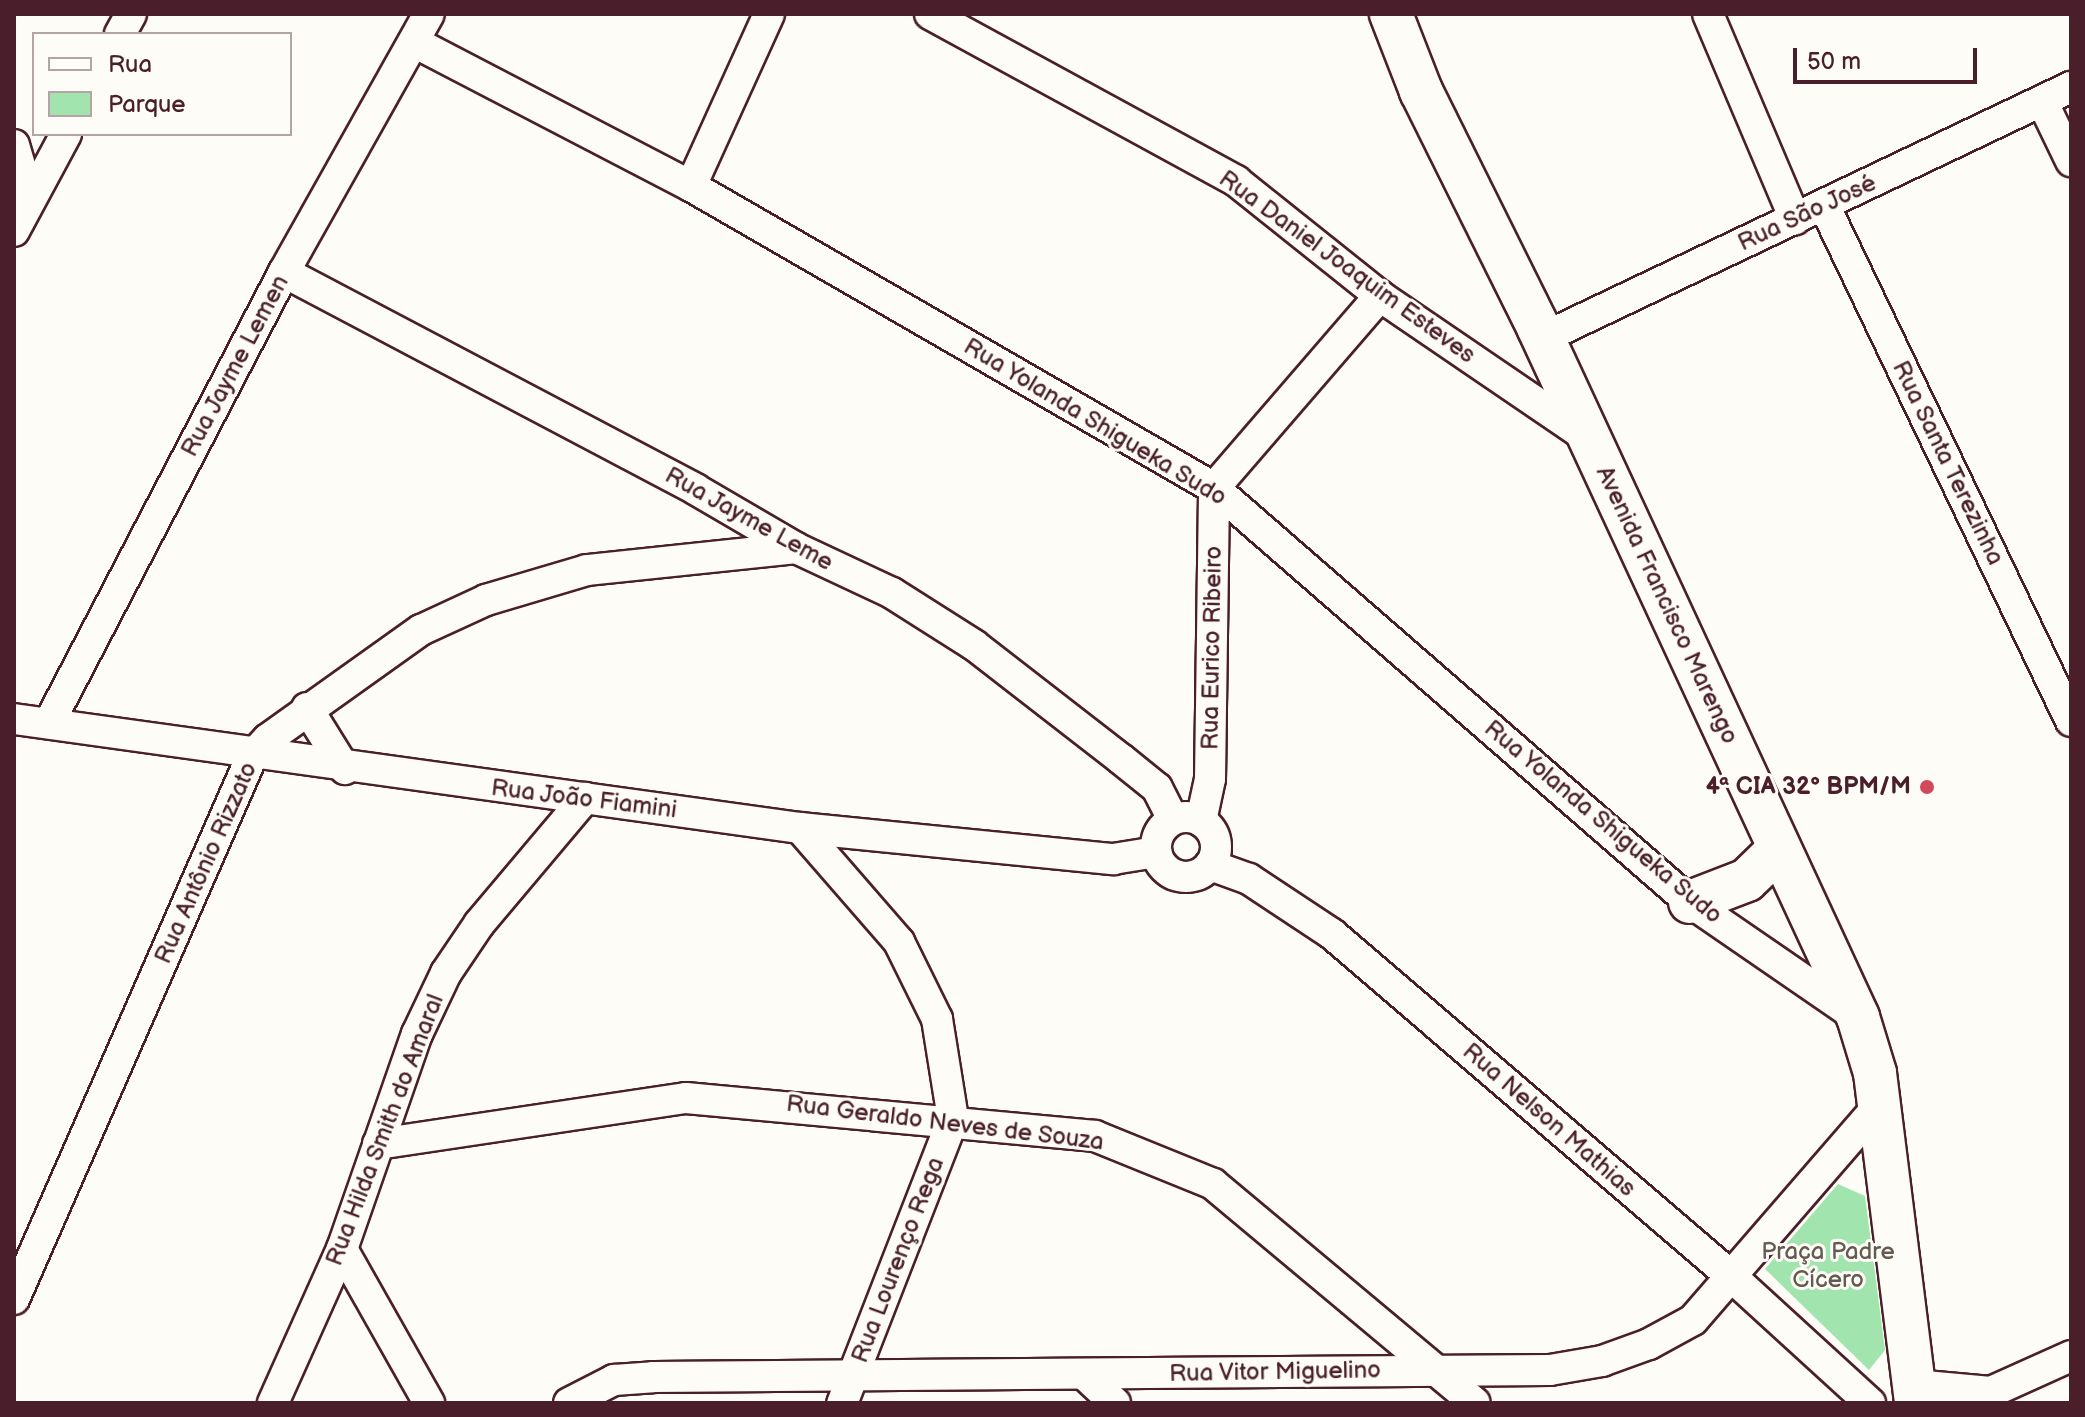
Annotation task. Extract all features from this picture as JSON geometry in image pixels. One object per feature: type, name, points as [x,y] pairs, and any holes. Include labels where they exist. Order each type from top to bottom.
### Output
[{"type":"main road","name":"Avenida Francisco Marengo","points":[[1391,14],[1421,91],[1543,338],[1858,1017],[1875,1073],[1915,1394]]},
{"type":"main road","points":[[1690,902],[1747,880],[1779,849]]},
{"type":"street","points":[[121,32],[131,14]]},
{"type":"street","name":"Rua Jayme Lemen","points":[[49,723],[284,272],[416,43],[429,14]]},
{"type":"street","points":[[691,186],[769,14]]},
{"type":"street","name":"Rua Daniel Joaquim Esteves","points":[[930,14],[1236,181],[1380,296],[1590,439]]},
{"type":"street","points":[[1708,14],[1795,219]]},
{"type":"street","name":"Rua Yolanda Shigueka Sudo","points":[[416,43],[691,186],[1214,488],[1690,902],[1858,1017]]},
{"type":"street","name":"Rua São José","points":[[1543,338],[2071,87]]},
{"type":"street","points":[[2042,101],[2071,161]]},
{"type":"street","points":[[14,231],[65,136]]},
{"type":"street","points":[[14,145],[30,200]]},
{"type":"street","name":"Rua Santa Terezinha","points":[[1824,205],[2071,721]]},
{"type":"street","name":"Rua Jayme Leme","points":[[284,272],[695,489],[796,548],[892,593],[974,645],[1157,788],[1187,820]]},
{"type":"street","points":[[1214,488],[1380,296]]},
{"type":"street","name":"Rua Eurico Ribeiro","points":[[1187,820],[1210,779],[1214,488]]},
{"type":"street","name":"Rua Antônio Rizzato","points":[[14,1299],[252,756],[307,708],[421,630],[486,600],[587,570],[796,548]]},
{"type":"street","points":[[307,708],[345,769]]},
{"type":"street","name":"Rua João Fiamini","points":[[14,719],[345,769],[800,828],[1113,859],[1156,852]]},
{"type":"street","name":"Rua Hilda Smith do Amaral","points":[[273,1403],[342,1249],[417,1034],[446,973],[479,924],[585,798]]},
{"type":"street","points":[[1187,820],[1216,846],[1210,865],[1184,877],[1165,869],[1156,852],[1159,833],[1187,820]]},
{"type":"street","points":[[800,828],[899,942],[937,1019],[953,1119]]},
{"type":"street","name":"Rua Nelson Mathias","points":[[1210,865],[1249,879],[1332,934],[1732,1277],[1870,1403]]},
{"type":"street","name":"Rua Geraldo Neves de Souza","points":[[378,1144],[686,1098],[953,1119],[1095,1136],[1213,1184],[1475,1403]]},
{"type":"street","name":"Rua Vitor Miguelino","points":[[569,1403],[614,1380],[855,1372],[1085,1375],[1550,1370],[1602,1361],[1649,1344],[1693,1320],[1879,1105]]},
{"type":"street","name":"Rua Lourenço Rega","points":[[842,1403],[953,1119]]},
{"type":"street","points":[[342,1249],[429,1403]]},
{"type":"street","points":[[1915,1394],[1999,1397],[2071,1356]]},
{"type":"street","points":[[1085,1375],[1115,1403]]},
{"type":"green space","name":"Praça Padre Cícero","points":[[1838,1184],[1865,1196],[1885,1350],[1869,1370],[1765,1269]]},
{"type":"place","name":"4ª CIA 32º BPM/M","points":[[1927,787]]}]
